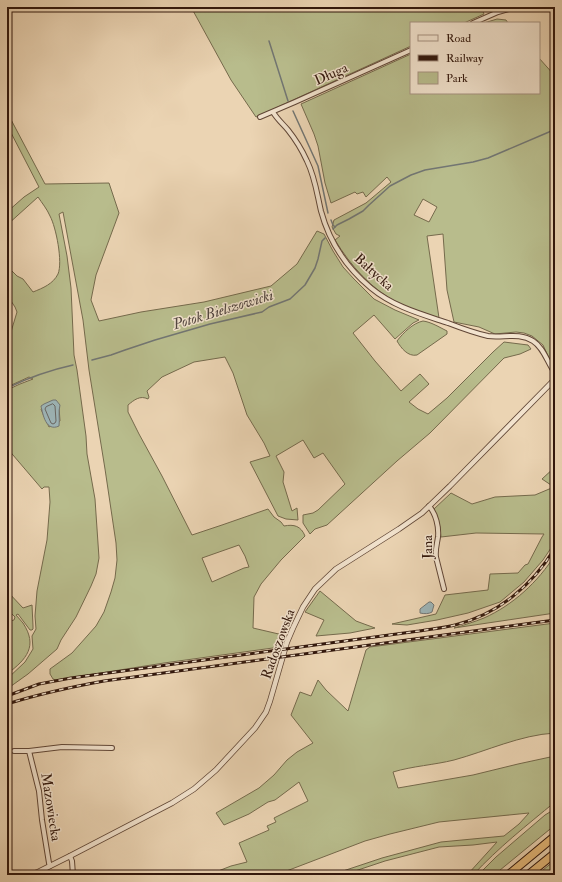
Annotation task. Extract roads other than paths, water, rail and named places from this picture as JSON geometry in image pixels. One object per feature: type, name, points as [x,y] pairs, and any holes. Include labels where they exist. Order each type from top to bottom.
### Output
[{"type":"highway","points":[[508,875],[555,836]]},
{"type":"highway","points":[[528,875],[555,853]]},
{"type":"street","points":[[475,22],[498,12],[516,7]]},
{"type":"street","name":"Długa","points":[[260,117],[410,50]]},
{"type":"street","name":"Bałtycka","points":[[273,112],[303,152],[313,177],[329,234],[344,260],[359,278],[389,301],[417,313],[482,334],[499,337],[516,335],[527,338],[535,342],[540,348],[555,373]]},
{"type":"street","name":"Radoszowska","points":[[28,875],[38,872],[70,856],[172,803],[194,789],[216,770],[260,722],[266,712],[287,642],[303,607],[315,589],[336,569],[410,522],[429,506],[555,379]]},
{"type":"street","name":"Jana","points":[[429,506],[438,525],[436,557],[444,589]]},
{"type":"street","points":[[14,751],[62,748],[112,748]]},
{"type":"street","name":"Mazowiecka","points":[[29,751],[39,791],[42,820],[50,866]]},
{"type":"street","points":[[70,856],[73,875]]},
{"type":"water","points":[[56,400],[60,405],[59,426],[51,427],[46,422],[41,406]]},
{"type":"water","points":[[429,602],[434,605],[432,612],[426,614],[420,613],[420,609]]},
{"type":"waterway","name":"Potok Bielszowicki","points":[[269,41],[288,101]]},
{"type":"waterway","name":"Potok Bielszowicki","points":[[293,111],[318,166],[328,213]]},
{"type":"waterway","name":"Potok Bielszowicki","points":[[333,229],[337,225],[363,211],[390,186],[411,175],[425,170],[488,158],[555,128]]},
{"type":"waterway","name":"Potok Bielszowicki","points":[[331,220],[335,227]]},
{"type":"waterway","name":"Potok Bielszowicki","points":[[92,360],[210,324],[262,312],[269,307],[290,299],[305,285],[315,268],[322,241],[325,238]]},
{"type":"waterway","name":"Potok Bielszowicki","points":[[7,388],[56,369],[73,365]]},
{"type":"railway","points":[[7,696],[39,684],[71,678],[455,625],[486,614],[512,597],[536,575],[555,548]]},
{"type":"railway","points":[[7,704],[55,691],[104,681],[555,620]]}]
